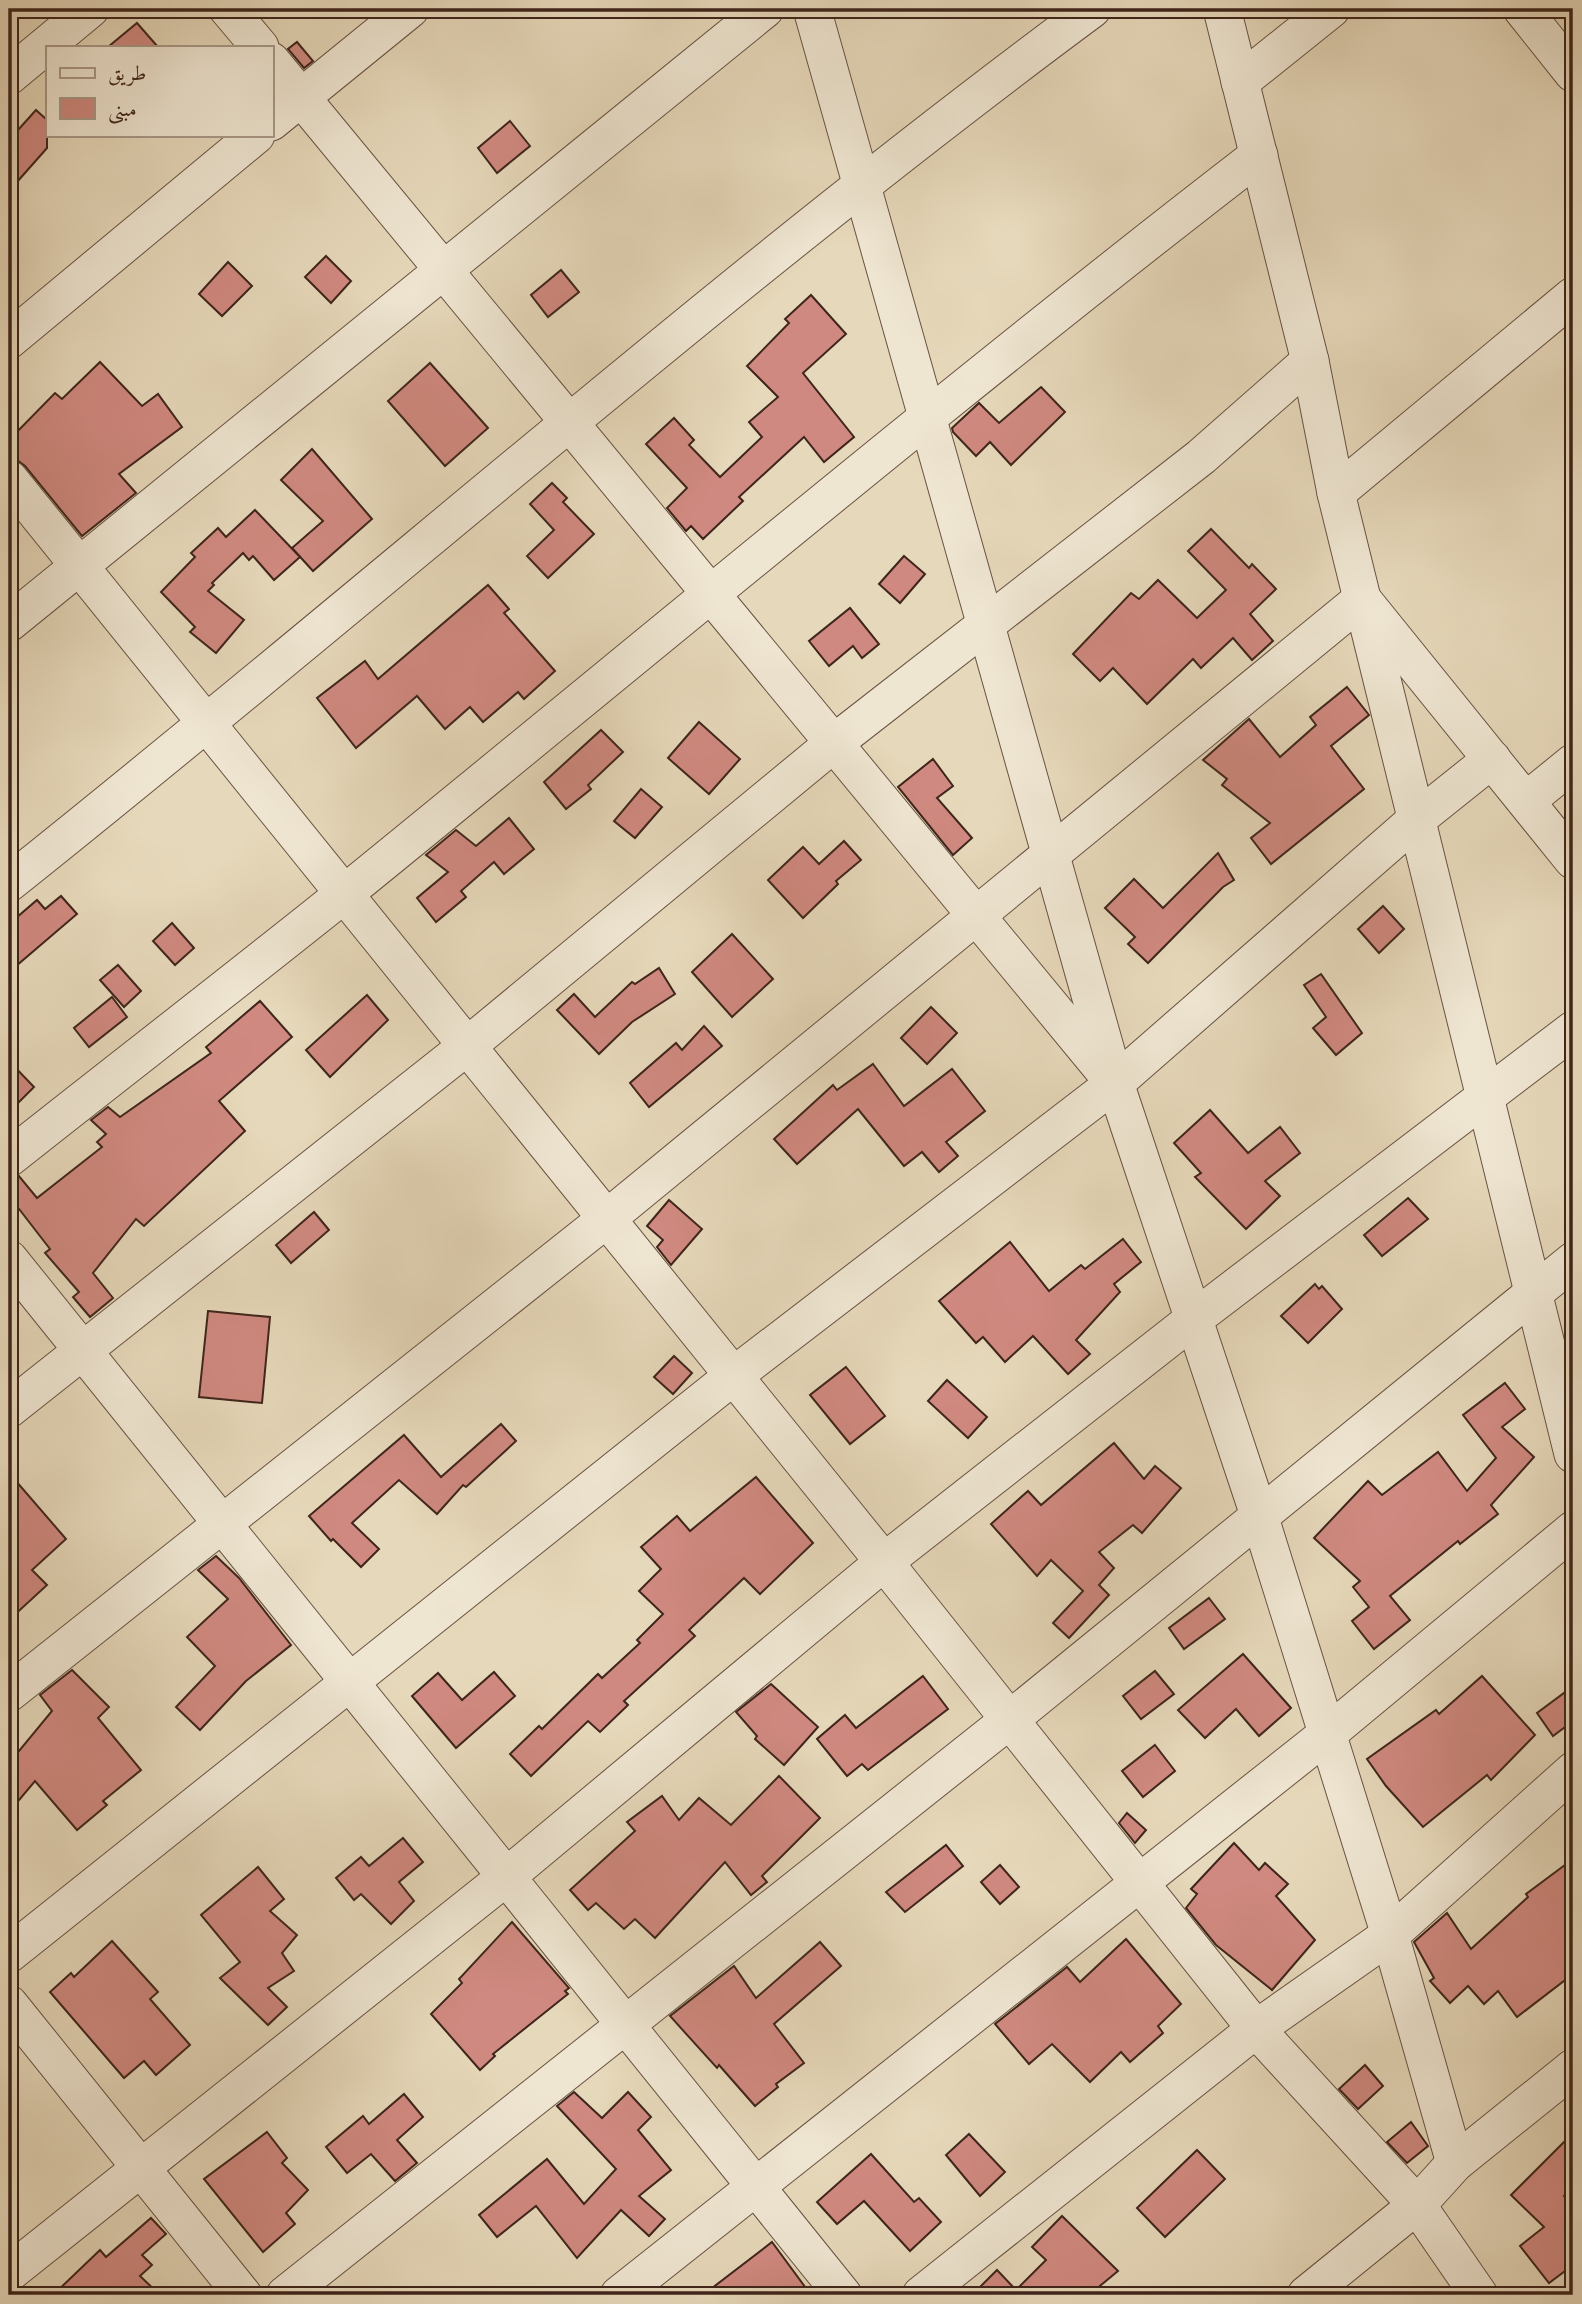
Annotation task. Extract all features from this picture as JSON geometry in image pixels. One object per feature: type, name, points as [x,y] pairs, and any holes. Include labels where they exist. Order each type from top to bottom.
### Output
[{"type":"street","points":[[9,76],[90,9]]},
{"type":"street","points":[[228,9],[259,46]]},
{"type":"street","points":[[273,120],[411,9]]},
{"type":"street","points":[[9,623],[442,268],[765,9]]},
{"type":"street","points":[[812,9],[1115,1083],[1260,1518],[1390,1935],[1455,2163]]},
{"type":"street","points":[[9,883],[207,725],[570,423],[862,187],[975,96],[1092,9]]},
{"type":"street","points":[[1222,9],[1310,361],[1336,493],[1573,1454]]},
{"type":"street","points":[[1240,82],[1331,9]]},
{"type":"street","points":[[1522,9],[1572,70]]},
{"type":"street","points":[[273,63],[1115,1083]]},
{"type":"street","points":[[9,340],[255,136]]},
{"type":"street","points":[[9,1158],[343,894],[927,417],[1259,155]]},
{"type":"street","points":[[1336,493],[1573,296]]},
{"type":"street","points":[[9,1409],[466,1047],[834,743],[1201,457],[1310,361]]},
{"type":"street","points":[[9,479],[884,1562],[1256,2029],[1417,2205],[1479,2295]]},
{"type":"street","points":[[1362,599],[1573,860]]},
{"type":"street","points":[[9,1693],[221,1522],[605,1220],[1362,599]]},
{"type":"street","points":[[9,1954],[732,1377],[1115,1083],[1417,819],[1492,758]]},
{"type":"street","points":[[1526,802],[1573,764]]},
{"type":"street","points":[[9,2273],[506,1877],[884,1562],[1195,1318],[1486,1099],[1573,1030]]},
{"type":"street","points":[[9,1259],[843,2295]]},
{"type":"street","points":[[285,2295],[624,2023],[1009,1721],[1573,1261]]},
{"type":"street","points":[[618,2295],[1326,1735],[1573,1530]]},
{"type":"street","points":[[921,2295],[1256,2029],[1390,1935],[1573,1771]]},
{"type":"street","points":[[9,2004],[243,2295]]},
{"type":"street","points":[[1306,2295],[1417,2205],[1455,2163],[1573,2068]]},
{"type":"building","points":[[137,23],[157,46],[109,46]]},
{"type":"building","points":[[297,42],[313,61],[304,68],[288,49]]},
{"type":"building","points":[[36,110],[46,119],[47,148],[9,191],[9,140]]},
{"type":"building","points":[[510,121],[530,146],[497,173],[478,148]]},
{"type":"building","points":[[326,256],[351,281],[331,303],[305,277]]},
{"type":"building","points":[[228,262],[252,286],[222,316],[199,294]]},
{"type":"building","points":[[561,270],[579,292],[548,317],[531,295]]},
{"type":"building","points":[[811,295],[846,334],[803,373],[854,437],[824,462],[804,437],[739,497],[743,501],[703,539],[691,526],[686,531],[667,508],[687,488],[646,444],[674,418],[694,440],[689,445],[720,477],[762,437],[749,422],[778,397],[747,366],[789,323],[785,319]]},
{"type":"building","points":[[100,362],[142,406],[158,394],[182,427],[119,474],[136,493],[82,536],[25,466],[9,454],[9,440],[55,393],[62,399]]},
{"type":"building","points":[[430,363],[488,428],[445,466],[388,401]]},
{"type":"building","points":[[1041,387],[1065,412],[1011,465],[990,442],[976,456],[953,432],[952,428],[979,403],[999,423]]},
{"type":"building","points":[[312,449],[372,519],[313,571],[292,548],[323,521],[281,480]]},
{"type":"building","points":[[552,483],[567,498],[563,502],[594,534],[548,578],[527,556],[554,530],[530,504]]},
{"type":"building","points":[[255,510],[300,557],[274,580],[253,556],[249,560],[243,553],[212,583],[214,585],[208,591],[244,620],[216,653],[190,632],[195,627],[161,592],[195,557],[191,553],[218,528],[226,537]]},
{"type":"building","points":[[1211,529],[1249,568],[1252,564],[1276,589],[1250,614],[1273,641],[1252,660],[1233,638],[1201,668],[1193,659],[1147,704],[1113,668],[1100,681],[1073,654],[1131,593],[1139,599],[1158,580],[1197,618],[1226,590],[1188,551]]},
{"type":"building","points":[[904,556],[925,574],[900,603],[879,584]]},
{"type":"building","points":[[488,585],[509,609],[504,613],[555,671],[524,699],[518,692],[483,722],[470,707],[445,729],[417,696],[356,748],[317,698],[365,661],[378,679]]},
{"type":"building","points":[[850,608],[879,644],[862,658],[853,646],[829,666],[809,641]]},
{"type":"building","points":[[1347,687],[1369,715],[1331,746],[1364,789],[1271,864],[1251,838],[1270,823],[1222,785],[1227,779],[1203,760],[1249,719],[1280,757],[1316,725],[1310,717]]},
{"type":"building","points":[[699,722],[740,759],[709,794],[668,758]]},
{"type":"building","points":[[601,730],[623,752],[588,785],[591,789],[566,809],[544,782]]},
{"type":"building","points":[[933,759],[953,786],[937,798],[972,838],[953,855],[898,787]]},
{"type":"building","points":[[641,789],[662,807],[635,838],[614,821]]},
{"type":"building","points":[[509,818],[534,849],[504,874],[494,862],[461,891],[466,897],[436,922],[417,898],[448,872],[426,855],[456,830],[476,846]]},
{"type":"building","points":[[844,841],[861,860],[836,881],[838,884],[803,918],[768,880],[803,847],[819,864]]},
{"type":"building","points":[[1218,853],[1234,880],[1223,887],[1148,963],[1128,944],[1135,937],[1105,908],[1134,879],[1163,908]]},
{"type":"building","points":[[61,896],[77,914],[9,972],[9,924],[37,900],[45,909]]},
{"type":"building","points":[[1383,906],[1404,929],[1379,953],[1358,929]]},
{"type":"building","points":[[172,923],[194,948],[175,965],[153,941]]},
{"type":"building","points":[[732,934],[773,979],[732,1017],[692,972]]},
{"type":"building","points":[[118,965],[141,991],[124,1007],[100,980]]},
{"type":"building","points":[[659,968],[675,994],[632,1022],[599,1054],[557,1010],[574,994],[595,1017],[632,982],[635,984]]},
{"type":"building","points":[[1321,974],[1362,1033],[1336,1055],[1313,1028],[1326,1017],[1304,985]]},
{"type":"building","points":[[367,995],[388,1020],[330,1077],[306,1050]]},
{"type":"building","points":[[112,997],[127,1017],[89,1047],[74,1028]]},
{"type":"building","points":[[260,1001],[292,1037],[219,1101],[245,1131],[144,1226],[136,1219],[93,1273],[113,1298],[90,1317],[73,1297],[79,1292],[45,1253],[50,1249],[9,1196],[9,1178],[19,1176],[37,1198],[102,1147],[97,1142],[106,1134],[91,1120],[108,1107],[120,1117],[211,1053],[206,1047]]},
{"type":"building","points":[[931,1007],[957,1033],[927,1064],[901,1038]]},
{"type":"building","points":[[704,1026],[722,1046],[649,1107],[630,1083],[676,1043],[682,1050]]},
{"type":"building","points":[[9,1061],[34,1087],[9,1112]]},
{"type":"building","points":[[873,1064],[904,1106],[952,1069],[985,1111],[946,1142],[958,1156],[939,1172],[922,1152],[904,1166],[858,1109],[797,1164],[774,1139],[833,1085],[837,1090]]},
{"type":"building","points":[[1210,1110],[1248,1153],[1280,1127],[1300,1153],[1265,1181],[1280,1196],[1246,1229],[1195,1177],[1201,1173],[1174,1143]]},
{"type":"building","points":[[1408,1198],[1428,1219],[1382,1256],[1364,1235]]},
{"type":"building","points":[[669,1200],[702,1229],[671,1265],[657,1247],[663,1240],[647,1226]]},
{"type":"building","points":[[314,1212],[329,1230],[291,1263],[276,1245]]},
{"type":"building","points":[[1123,1239],[1141,1262],[1114,1284],[1120,1292],[1076,1340],[1090,1354],[1068,1374],[1033,1336],[1005,1362],[983,1337],[976,1343],[939,1301],[1010,1242],[1049,1291],[1081,1265],[1085,1269]]},
{"type":"building","points":[[1315,1284],[1319,1289],[1322,1286],[1342,1309],[1308,1343],[1281,1316]]},
{"type":"building","points":[[208,1311],[270,1317],[262,1403],[199,1397]]},
{"type":"building","points":[[674,1356],[692,1373],[673,1394],[654,1377]]},
{"type":"building","points":[[846,1367],[885,1416],[850,1444],[810,1395]]},
{"type":"building","points":[[947,1380],[987,1417],[968,1438],[928,1401]]},
{"type":"building","points":[[1505,1383],[1525,1409],[1502,1427],[1534,1457],[1491,1505],[1498,1514],[1460,1544],[1458,1541],[1390,1596],[1410,1620],[1374,1649],[1352,1621],[1369,1607],[1353,1587],[1360,1581],[1314,1538],[1368,1481],[1382,1495],[1438,1452],[1467,1491],[1496,1458],[1463,1415]]},
{"type":"building","points":[[501,1424],[516,1441],[466,1487],[463,1485],[437,1514],[399,1480],[352,1523],[379,1549],[361,1567],[333,1539],[331,1541],[309,1516],[404,1435],[441,1477]]},
{"type":"building","points":[[1114,1443],[1144,1479],[1155,1466],[1181,1488],[1142,1533],[1133,1525],[1099,1552],[1114,1568],[1099,1585],[1109,1595],[1069,1638],[1053,1623],[1083,1591],[1051,1560],[1037,1576],[991,1524],[1028,1491],[1041,1505]]},
{"type":"building","points":[[9,1473],[66,1539],[32,1570],[47,1585],[9,1620]]},
{"type":"building","points":[[756,1477],[813,1543],[760,1594],[744,1578],[689,1630],[695,1636],[624,1701],[628,1705],[600,1732],[588,1721],[531,1776],[510,1754],[539,1726],[542,1729],[598,1674],[602,1678],[640,1643],[637,1640],[663,1614],[639,1591],[661,1569],[641,1547],[677,1516],[690,1531]]},
{"type":"building","points":[[216,1556],[239,1578],[291,1645],[246,1681],[200,1730],[176,1707],[215,1666],[187,1637],[228,1599],[198,1570]]},
{"type":"building","points":[[1209,1598],[1225,1619],[1184,1649],[1169,1628]]},
{"type":"building","points":[[1243,1654],[1291,1708],[1259,1736],[1236,1709],[1205,1738],[1178,1710]]},
{"type":"building","points":[[72,1670],[109,1707],[98,1718],[141,1770],[103,1801],[107,1805],[77,1830],[35,1781],[9,1812],[9,1763],[52,1711],[40,1695]]},
{"type":"building","points":[[1155,1671],[1174,1694],[1141,1719],[1123,1696]]},
{"type":"building","points":[[494,1672],[515,1696],[456,1748],[412,1696],[438,1673],[462,1700]]},
{"type":"building","points":[[923,1676],[948,1709],[868,1770],[862,1764],[847,1776],[817,1739],[845,1715],[856,1728]]},
{"type":"building","points":[[1482,1676],[1535,1735],[1491,1780],[1487,1775],[1423,1827],[1386,1786],[1367,1759],[1436,1710],[1439,1714]]},
{"type":"building","points":[[771,1684],[818,1727],[784,1765],[755,1739],[757,1736],[736,1712]]},
{"type":"building","points":[[1564,1693],[1573,1705],[1573,1721],[1553,1736],[1537,1713]]},
{"type":"building","points":[[1155,1745],[1175,1771],[1143,1797],[1122,1771]]},
{"type":"building","points":[[779,1776],[820,1818],[762,1876],[767,1882],[751,1895],[725,1862],[655,1938],[635,1919],[624,1929],[596,1903],[588,1910],[570,1890],[635,1831],[627,1822],[662,1796],[679,1820],[699,1798],[731,1825]]},
{"type":"building","points":[[1127,1813],[1146,1830],[1135,1843],[1119,1823]]},
{"type":"building","points":[[403,1838],[423,1862],[399,1882],[414,1901],[391,1924],[361,1894],[354,1900],[336,1878],[361,1857],[369,1866]]},
{"type":"building","points":[[1234,1843],[1259,1870],[1265,1863],[1288,1884],[1276,1896],[1315,1940],[1272,1990],[1216,1945],[1186,1908],[1197,1894],[1191,1889]]},
{"type":"building","points":[[946,1845],[963,1866],[905,1912],[886,1892]]},
{"type":"building","points":[[1573,1859],[1573,1974],[1517,2017],[1498,1991],[1484,2004],[1468,1986],[1450,2003],[1430,1981],[1434,1978],[1414,1942],[1447,1913],[1471,1949],[1528,1897],[1526,1894]]},
{"type":"building","points":[[1000,1865],[1019,1887],[1000,1904],[981,1882]]},
{"type":"building","points":[[258,1867],[284,1899],[270,1911],[297,1935],[282,1953],[294,1971],[268,1988],[287,2007],[268,2025],[220,1978],[240,1962],[201,1915]]},
{"type":"building","points":[[512,1922],[569,1988],[565,1991],[568,1994],[493,2054],[495,2056],[480,2070],[431,2014],[462,1983],[459,1979]]},
{"type":"building","points":[[1126,1939],[1181,2004],[1158,2026],[1163,2033],[1130,2062],[1121,2052],[1090,2082],[1052,2044],[1029,2064],[995,2024],[1067,1967],[1080,1982]]},
{"type":"building","points":[[112,1941],[158,1992],[150,1999],[190,2045],[156,2075],[144,2061],[124,2078],[50,1992],[71,1973],[74,1977]]},
{"type":"building","points":[[820,1942],[841,1966],[774,2024],[804,2063],[776,2084],[778,2087],[755,2106],[670,2016],[734,1966],[756,1998]]},
{"type":"building","points":[[1365,2065],[1383,2086],[1358,2109],[1339,2089]]},
{"type":"building","points":[[574,2092],[602,2118],[628,2092],[651,2117],[638,2130],[671,2170],[639,2196],[665,2219],[649,2236],[621,2210],[577,2258],[536,2206],[497,2237],[479,2215],[547,2159],[584,2204],[616,2169],[557,2106]]},
{"type":"building","points":[[404,2094],[423,2117],[397,2140],[417,2163],[395,2181],[371,2154],[347,2173],[326,2147],[363,2116],[369,2124]]},
{"type":"building","points":[[1411,2122],[1428,2146],[1407,2163],[1387,2142]]},
{"type":"building","points":[[267,2132],[287,2158],[282,2163],[308,2190],[286,2213],[295,2224],[263,2252],[204,2179]]},
{"type":"building","points":[[1573,2133],[1573,2186],[1564,2196],[1573,2208],[1573,2265],[1549,2283],[1520,2246],[1544,2227],[1511,2195]]},
{"type":"building","points":[[969,2134],[1005,2172],[980,2196],[946,2155]]},
{"type":"building","points":[[1197,2150],[1225,2179],[1165,2237],[1137,2208]]},
{"type":"building","points":[[871,2154],[914,2202],[919,2198],[941,2222],[910,2251],[864,2201],[837,2224],[817,2202]]},
{"type":"building","points":[[1062,2216],[1118,2271],[1089,2295],[972,2295],[997,2270],[1016,2290],[1046,2260],[1032,2247]]},
{"type":"building","points":[[151,2218],[166,2234],[142,2255],[152,2265],[140,2276],[160,2295],[53,2295],[100,2250],[106,2257]]},
{"type":"building","points":[[772,2242],[811,2295],[703,2295]]}]
